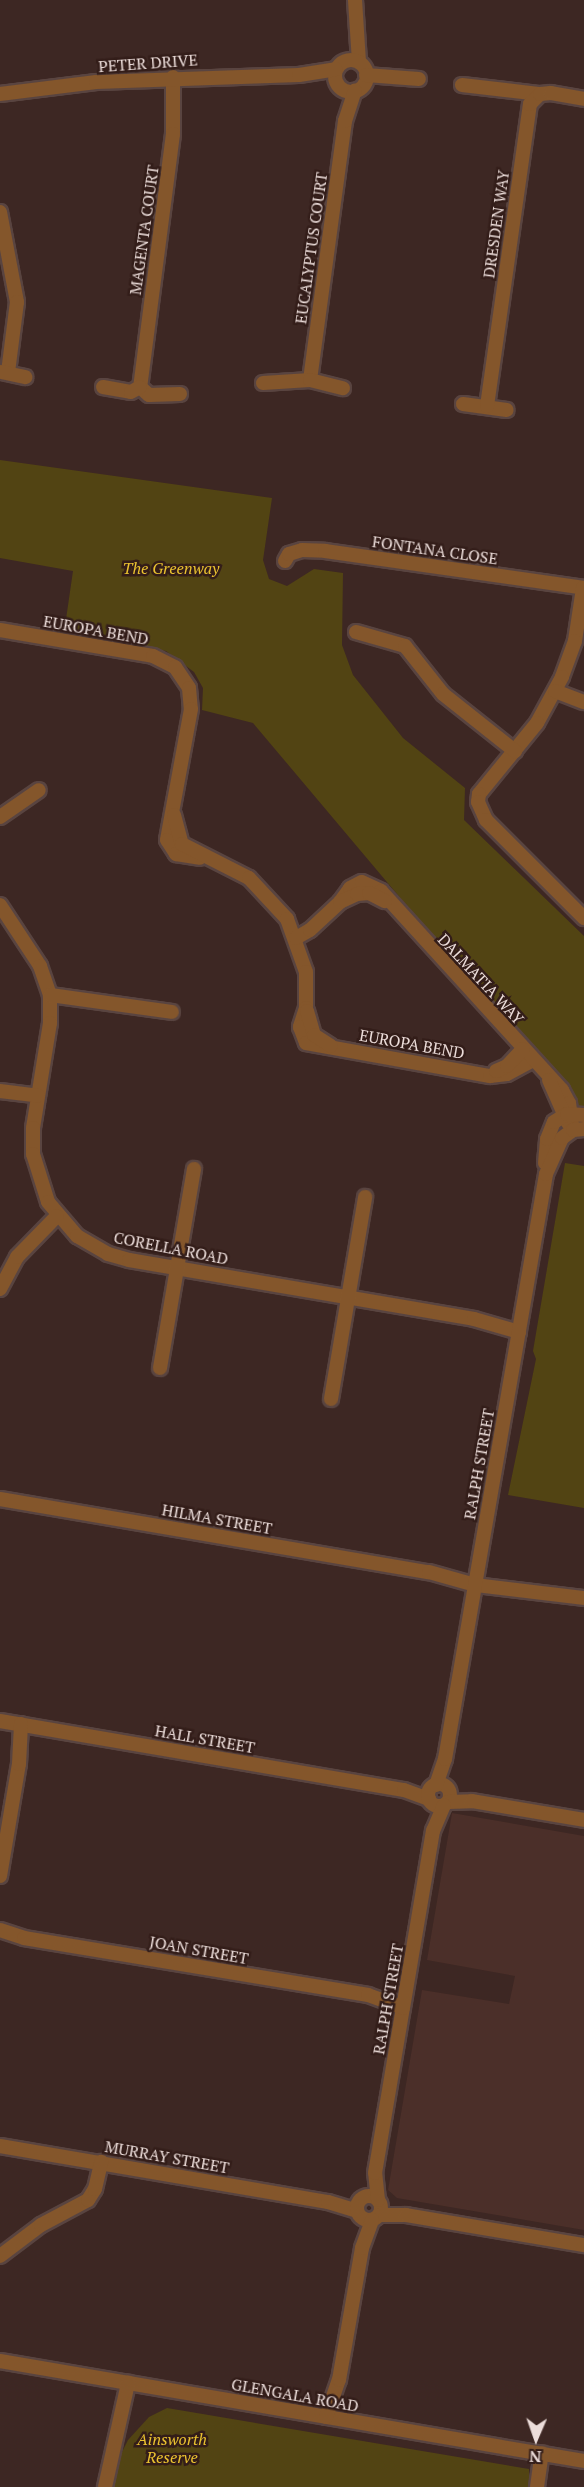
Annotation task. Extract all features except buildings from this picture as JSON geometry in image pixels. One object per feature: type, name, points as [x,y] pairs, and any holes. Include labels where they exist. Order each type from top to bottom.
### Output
[{"type":"street","points":[[346,76],[354,29],[355,0]]},
{"type":"street","points":[[346,76],[366,75],[418,79]]},
{"type":"street","points":[[346,76],[363,85],[366,75]]},
{"type":"street","name":"PETER DRIVE","points":[[0,94],[173,77],[346,76]]},
{"type":"street","name":"EUCALYPTUS COURT","points":[[310,380],[345,121],[346,76]]},
{"type":"street","name":"MAGENTA COURT","points":[[140,387],[172,144],[173,77]]},
{"type":"street","points":[[462,85],[584,99]]},
{"type":"street","name":"DRESDEN WAY","points":[[487,406],[526,120],[530,104],[540,94]]},
{"type":"street","points":[[0,212],[17,302],[4,372],[25,377]]},
{"type":"street","points":[[263,383],[310,380],[343,388]]},
{"type":"street","points":[[104,387],[131,392],[140,387],[149,395],[180,394]]},
{"type":"street","points":[[463,404],[507,410]]},
{"type":"street","name":"FONTANA CLOSE","points":[[285,561],[289,554],[302,550],[325,551],[584,588]]},
{"type":"street","points":[[584,588],[575,641],[555,691],[515,751],[479,794],[480,812],[584,918]]},
{"type":"street","name":"EUROPA BEND","points":[[0,630],[153,656],[176,668],[189,688],[191,709],[174,815],[182,844],[260,887],[293,932],[306,972],[306,1008],[300,1028],[306,1043],[482,1073],[507,1074],[533,1060]]},
{"type":"street","points":[[356,632],[405,646],[443,694],[515,751]]},
{"type":"street","points":[[555,691],[584,702]]},
{"type":"street","points":[[0,817],[39,790]]},
{"type":"street","name":"DALMATIA WAY","points":[[293,932],[324,916],[340,902],[369,893],[392,906],[547,1076],[579,1130]]},
{"type":"street","name":"CORELLA ROAD","points":[[0,905],[40,966],[50,995],[50,1023],[32,1141],[35,1167],[43,1191],[57,1216],[76,1236],[108,1254],[177,1268],[520,1326]]},
{"type":"street","points":[[50,995],[172,1012]]},
{"type":"street","name":"EUROPA BEND","points":[[482,1073],[507,1066],[523,1049]]},
{"type":"street","points":[[0,1091],[38,1095]]},
{"type":"street","name":"RALPH STREET","points":[[326,2417],[339,2380],[369,2208],[546,1174],[549,1130],[571,1115]]},
{"type":"street","name":"RALPH STREET","points":[[546,1174],[558,1144],[579,1130]]},
{"type":"street","points":[[160,1368],[194,1169]]},
{"type":"street","points":[[331,1399],[365,1197]]},
{"type":"street","points":[[0,1289],[17,1257],[57,1216]]},
{"type":"street","name":"HILMA STREET","points":[[0,1499],[584,1598]]},
{"type":"street","name":"HALL STREET","points":[[0,1721],[584,1820]]},
{"type":"street","points":[[0,1876],[26,1725]]},
{"type":"street","name":"JOAN STREET","points":[[0,1930],[24,1938],[404,2002]]},
{"type":"street","name":"JOAN STREET","points":[[0,1938],[24,1938]]},
{"type":"street","name":"MURRAY STREET","points":[[0,2146],[584,2245]]},
{"type":"street","points":[[0,2256],[41,2225],[88,2200],[95,2189],[101,2162]]},
{"type":"street","name":"GLENGALA ROAD","points":[[0,2361],[584,2461]]},
{"type":"street","name":"RALPH STREET","points":[[339,2380],[341,2419]]},
{"type":"street","points":[[105,2487],[128,2383]]},
{"type":"street","points":[[537,2487],[542,2453]]},
{"type":"shaded area","points":[[452,1813],[584,1836],[584,2230],[397,2198],[388,2190],[422,1990],[509,2004],[515,1976],[427,1960]]},
{"type":"green space","name":"The Greenway","points":[[0,460],[272,498],[263,560],[269,579],[287,586],[314,569],[343,573],[342,645],[353,675],[403,738],[465,788],[464,820],[584,936],[584,1110],[573,1103],[253,723],[202,710],[203,688],[194,672],[166,651],[64,633],[73,571],[0,558]]},
{"type":"green space","points":[[565,1163],[584,1166],[584,1508],[508,1495],[536,1359],[533,1351]]},
{"type":"green space","name":"Ainsworth Reserve","points":[[167,2408],[529,2469],[529,2487],[113,2487],[118,2460],[128,2440],[149,2417]]}]
